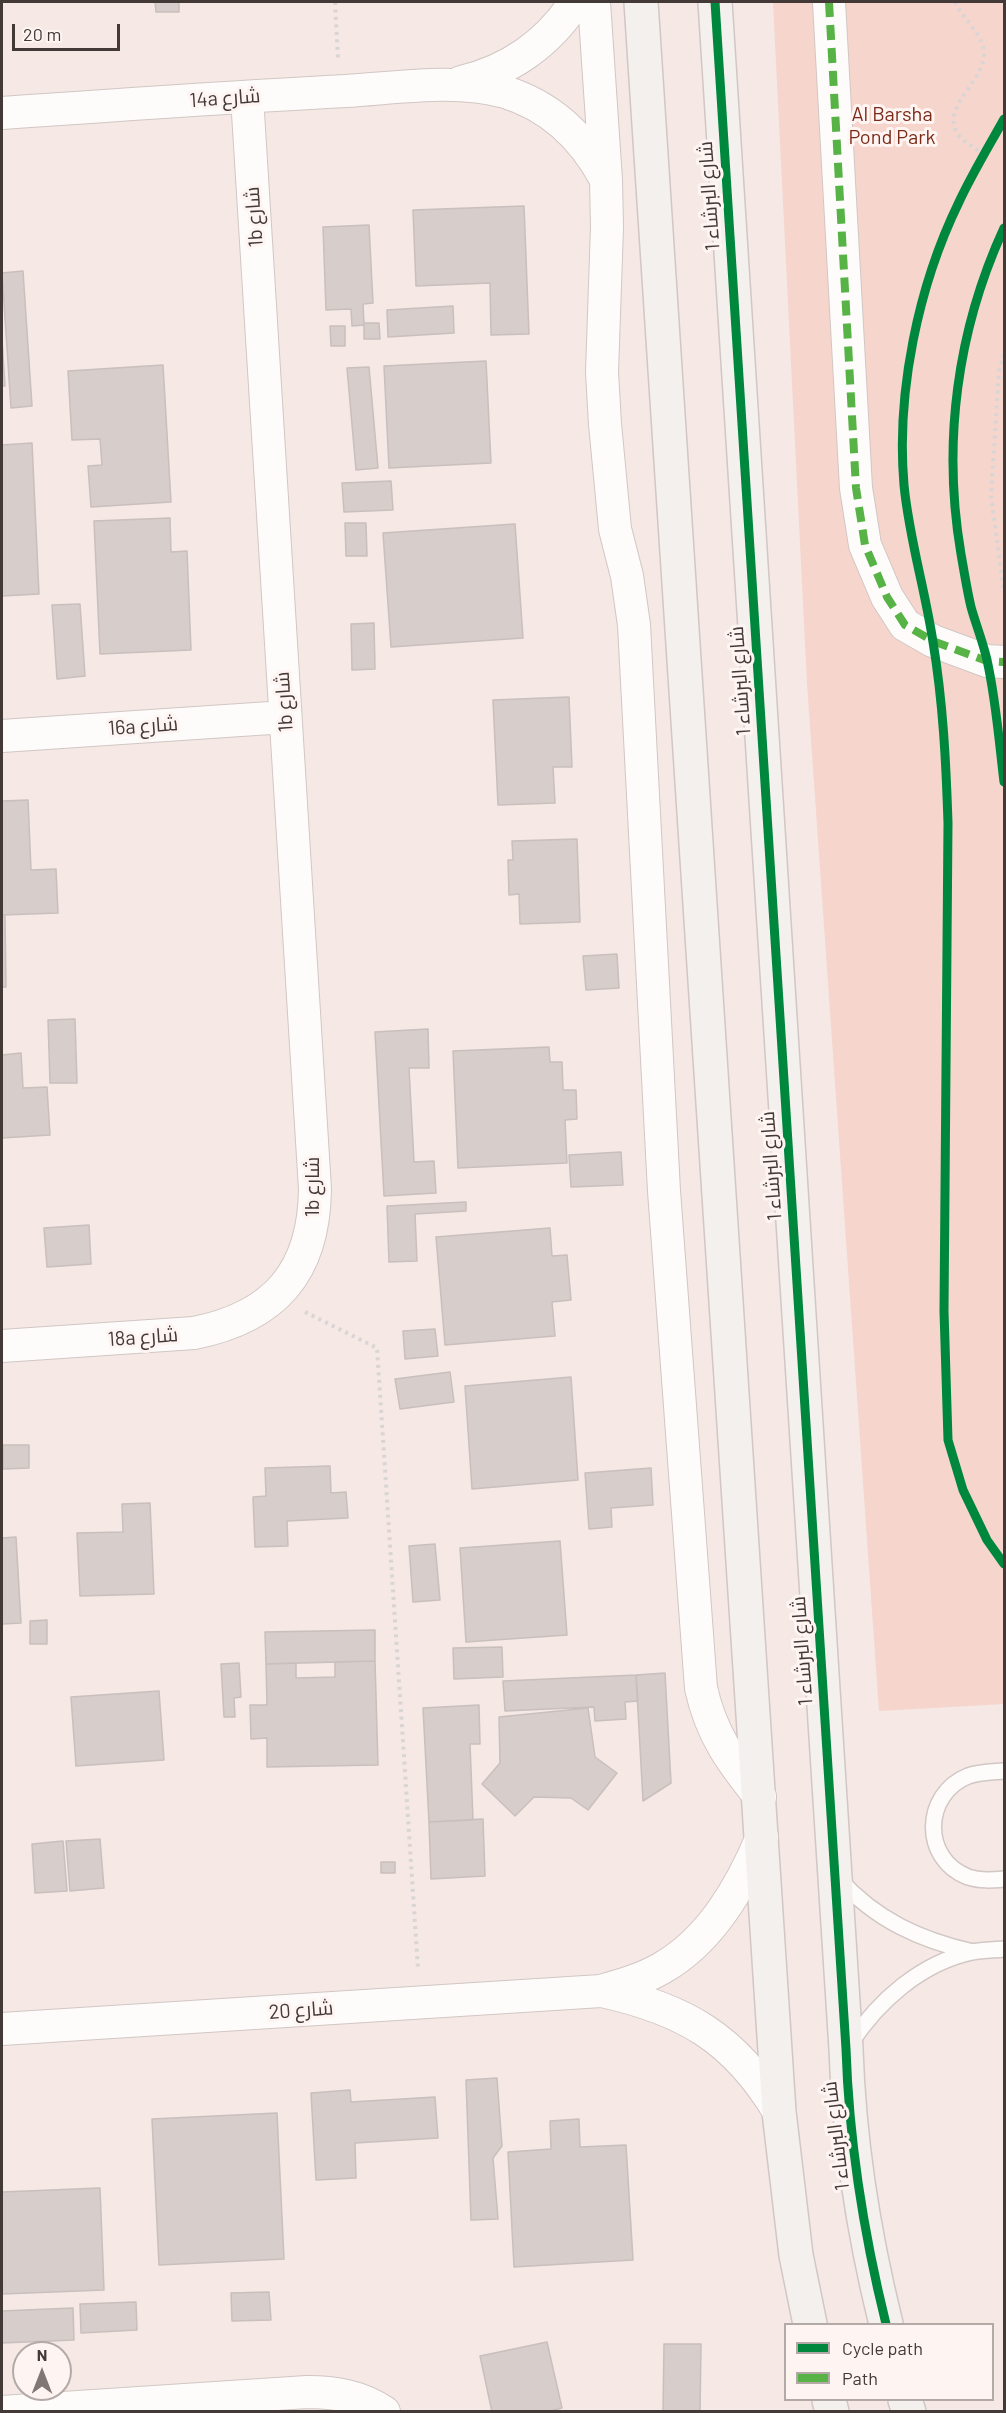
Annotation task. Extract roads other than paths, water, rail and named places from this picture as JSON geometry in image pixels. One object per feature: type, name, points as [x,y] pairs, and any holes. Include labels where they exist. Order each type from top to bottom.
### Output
[{"type":"street","name":"14a شارع","points":[[448,86],[502,69],[525,55],[547,37],[575,2]]},
{"type":"street","points":[[594,2],[606,180],[602,362],[605,424],[615,529],[627,576],[634,625],[664,1191],[701,1688],[705,1710],[714,1732],[726,1753],[760,1797]]},
{"type":"street","points":[[641,2],[779,2112],[796,2255],[810,2323]]},
{"type":"street","name":"شارع البرشاء 1","points":[[715,2],[848,2094],[857,2168],[886,2323]]},
{"type":"street","points":[[829,2],[856,488],[865,545],[887,597],[905,625],[933,641],[987,661],[1005,662]]},
{"type":"street","name":"14a شارع","points":[[2,113],[247,97],[477,86],[530,101],[554,116],[575,134],[593,156],[606,180]]},
{"type":"street","name":"1b شارع","points":[[247,97],[315,1189],[315,1219],[308,1248],[294,1274],[274,1297]]},
{"type":"street","name":"16a شارع","points":[[2,736],[285,717]]},
{"type":"street","name":"18a شارع","points":[[2,1346],[194,1333],[223,1327],[250,1315],[274,1297]]},
{"type":"street","name":"شارع 20","points":[[2,2029],[601,1991],[634,1981],[663,1968],[689,1947],[733,1897],[762,1837]]},
{"type":"street","name":"شارع 20","points":[[601,1991],[638,1999],[705,2030],[744,2062],[763,2085],[779,2112]]},
{"type":"street","points":[[2,2412],[331,2392],[354,2396],[384,2412]]},
{"type":"lane","points":[[1005,1771],[969,1776],[954,1784],[942,1795],[935,1810],[932,1826],[935,1842],[942,1857],[953,1869],[968,1877],[984,1881],[1005,1879]]},
{"type":"lane","points":[[834,1873],[873,1911],[896,1926],[920,1938],[973,1952]]},
{"type":"lane","points":[[846,2049],[862,2026],[900,1988],[931,1968],[973,1952],[1005,1949]]},
{"type":"park label","name":"Al Barsha Pond Park","points":[[892,126]]}]
